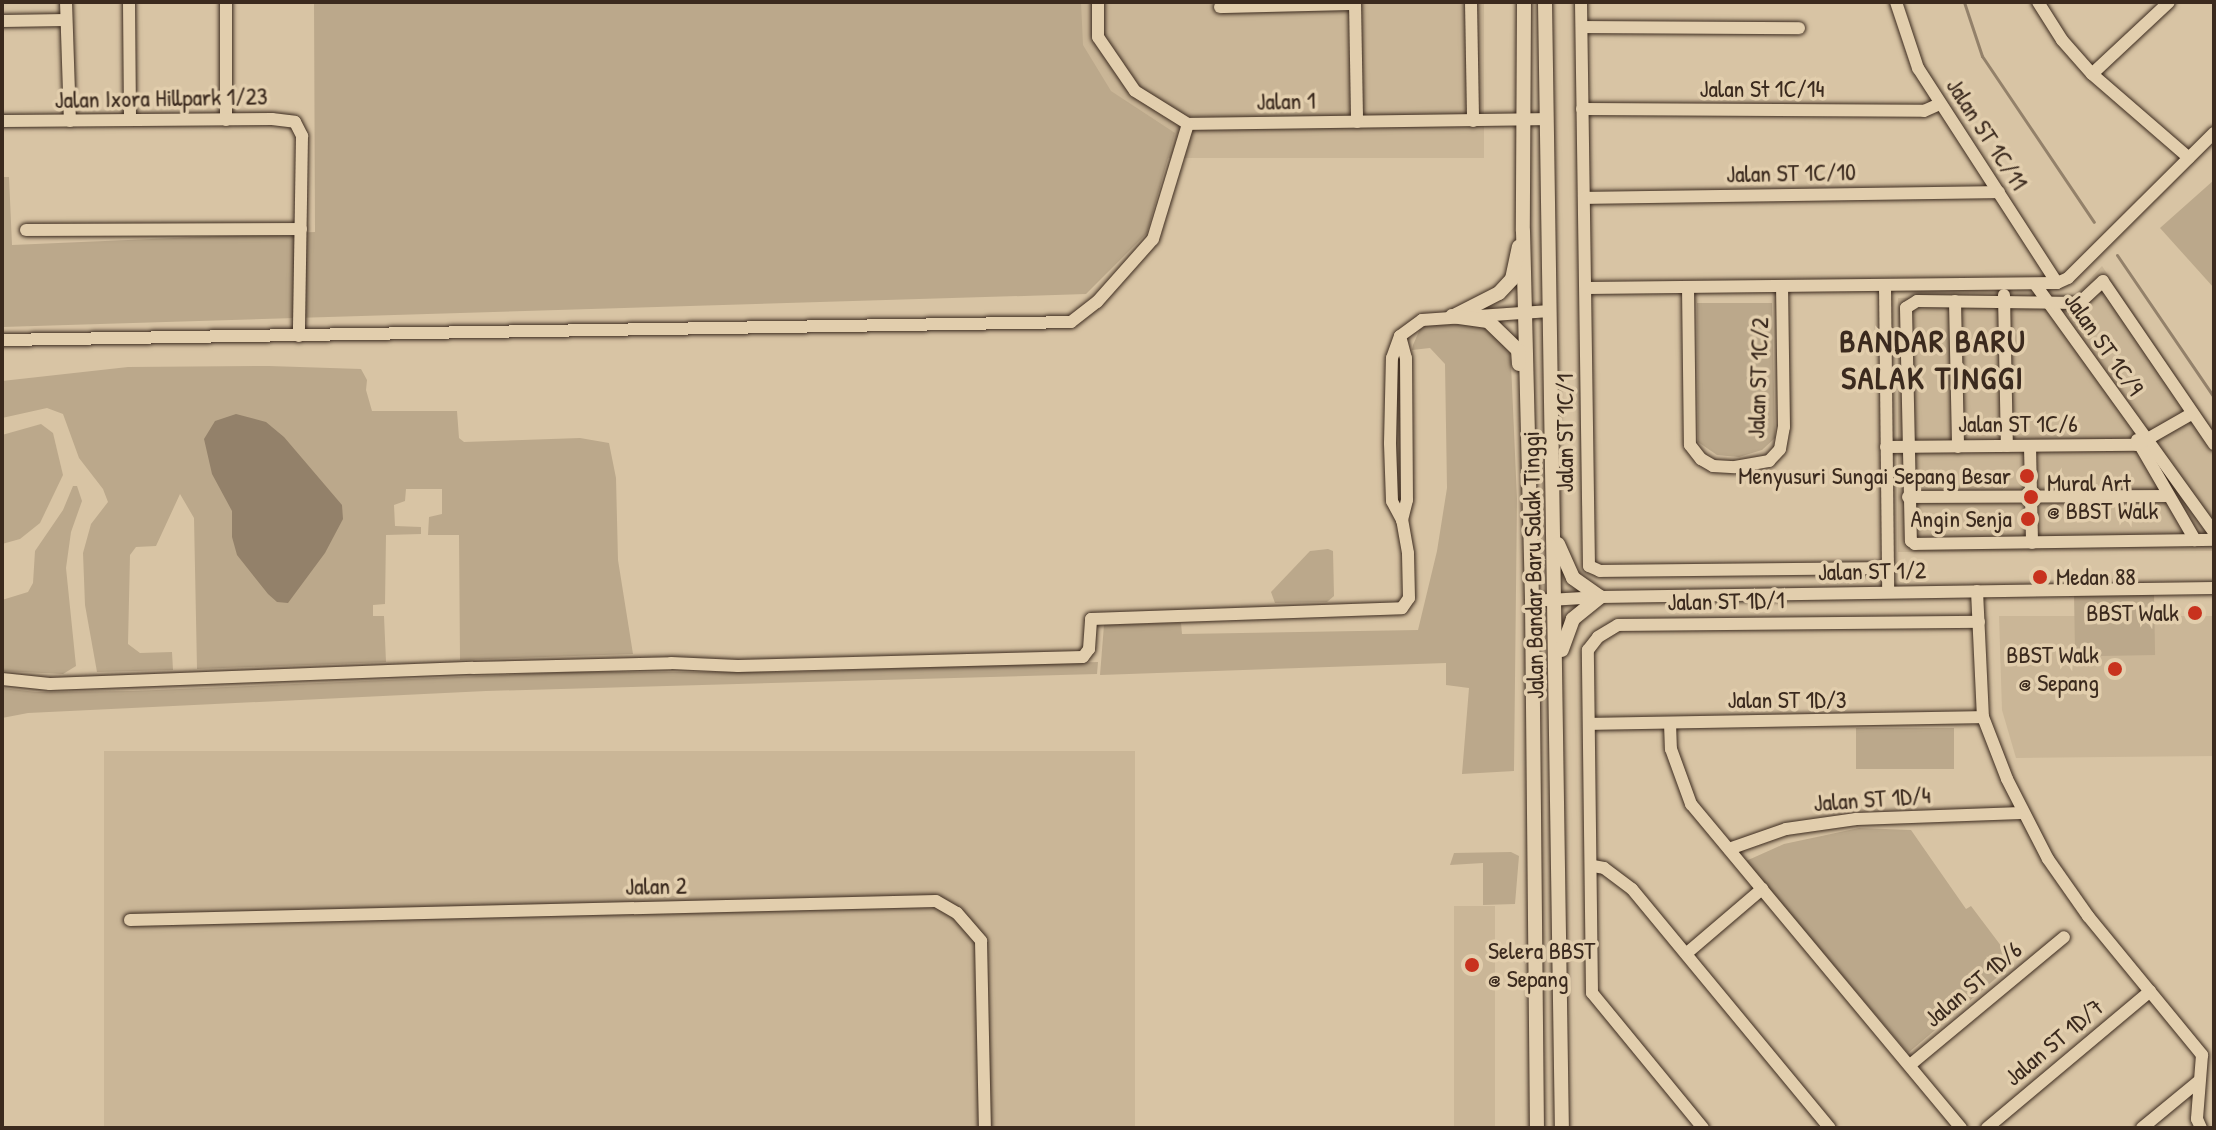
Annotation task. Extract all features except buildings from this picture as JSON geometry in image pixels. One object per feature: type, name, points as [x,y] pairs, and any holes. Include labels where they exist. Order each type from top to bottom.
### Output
[{"type":"main road","name":"Jalan Bandar Baru Salak Tinggi","points":[[1524,2],[1523,231],[1532,601],[1537,1128]]},
{"type":"main road","name":"Jalan Bandar Baru Salak Tinggi","points":[[1545,2],[1562,1128]]},
{"type":"main road","points":[[1452,316],[1489,300],[1512,279],[1523,231]]},
{"type":"main road","points":[[1452,316],[1488,321],[1518,350],[1528,452]]},
{"type":"main road","points":[[1552,524],[1562,559],[1573,578],[1600,597],[1573,619],[1557,666]]},
{"type":"street","points":[[66,2],[70,121]]},
{"type":"street","points":[[129,2],[130,120]]},
{"type":"street","points":[[226,2],[226,120]]},
{"type":"street","points":[[2,340],[1071,322],[1097,302],[1153,239],[1188,124],[1135,91],[1098,37],[1098,2]]},
{"type":"street","points":[[1471,2],[1473,121]]},
{"type":"street","name":"Jalan ST 1C/1","points":[[1581,2],[1589,566],[1600,571],[1887,568]]},
{"type":"street","name":"Jalan ST 1C/11","points":[[1896,2],[1918,68],[2057,283]]},
{"type":"street","points":[[2038,2],[2062,40],[2092,74],[2189,158]]},
{"type":"street","points":[[2092,74],[2169,2]]},
{"type":"street","points":[[1220,7],[1355,3],[1357,122]]},
{"type":"street","points":[[2,21],[66,20]]},
{"type":"street","points":[[1582,27],[1799,28]]},
{"type":"street","name":"Jalan St 1C/14","points":[[1582,109],[1924,111],[1940,104]]},
{"type":"street","name":"Jalan Ixora Hillpark 1/23","points":[[2,121],[285,119],[300,127],[299,336]]},
{"type":"street","name":"Jalan 1","points":[[1188,124],[1547,119]]},
{"type":"street","points":[[1586,288],[2057,283],[2068,278],[2214,133]]},
{"type":"street","name":"Jalan ST 1C/10","points":[[1584,198],[1999,192]]},
{"type":"street","points":[[26,230],[301,229]]},
{"type":"street","points":[[2214,444],[2103,281],[2079,303],[1917,301],[1906,308],[1908,536],[1915,544],[2214,540]]},
{"type":"street","points":[[2005,284],[2007,446]]},
{"type":"street","name":"Jalan ST 1C/9","points":[[2035,284],[2143,442]]},
{"type":"street","points":[[1885,285],[1888,592]]},
{"type":"street","name":"Jalan ST 1C/2","points":[[1688,287],[1690,445],[1701,459],[1713,466],[1735,467],[1769,461],[1780,449],[1784,427],[1782,286]]},
{"type":"street","points":[[1955,301],[1958,447]]},
{"type":"street","points":[[2,679],[50,684],[473,668],[671,663],[753,666],[1083,657],[1089,649],[1091,619],[1402,608],[1409,598],[1408,553],[1402,520],[1392,501],[1390,443],[1392,358],[1400,336],[1422,320],[1550,311]]},
{"type":"street","points":[[2143,442],[2193,413]]},
{"type":"street","points":[[2143,442],[2168,496],[2195,540]]},
{"type":"street","points":[[2143,442],[2214,532]]},
{"type":"street","name":"Jalan ST 1C/6","points":[[1886,447],[2143,442]]},
{"type":"street","points":[[2030,446],[2032,543]]},
{"type":"street","points":[[1908,497],[2168,496]]},
{"type":"street","name":"Jalan ST 1/2","points":[[1532,601],[1600,597],[2214,588]]},
{"type":"street","points":[[1977,591],[1983,717],[2022,813],[2048,859],[2080,905],[2202,1055],[2197,1119],[2201,1128]]},
{"type":"street","name":"Jalan ST 1D/1","points":[[1590,724],[1588,650],[1598,637],[1618,625],[1979,622]]},
{"type":"street","name":"Jalan ST 1D/3","points":[[1590,724],[1983,717]]},
{"type":"street","points":[[1670,723],[1671,749],[1691,804],[1961,1128]]},
{"type":"street","points":[[1590,724],[1592,993],[1703,1128]]},
{"type":"street","name":"Jalan ST 1D/4","points":[[1729,849],[1786,829],[1856,819],[2022,813]]},
{"type":"street","points":[[1593,866],[1604,868],[1632,889],[1830,1128]]},
{"type":"street","points":[[1687,953],[1762,889]]},
{"type":"street","name":"Jalan 2","points":[[130,920],[936,901],[957,913],[981,941],[985,1128]]},
{"type":"street","name":"Jalan ST 1D/6","points":[[1910,1065],[2064,937]]},
{"type":"street","name":"Jalan ST 1D/7","points":[[1987,1128],[2150,991]]},
{"type":"street","points":[[2142,1128],[2199,1081]]},
{"type":"shaded area","points":[[314,2],[1081,2],[1083,45],[1111,91],[1175,133],[1147,233],[1086,294],[2,327],[2,177],[9,177],[12,245],[315,232]]},
{"type":"shaded area","points":[[1079,2],[1484,2],[1484,158],[1079,158]]},
{"type":"shaded area","points":[[2214,180],[2214,288],[2160,228]]},
{"type":"shaded area","name":"Medan 88","points":[[2102,266],[2214,431],[2214,551],[1898,552],[1898,298],[2075,295]]},
{"type":"shaded area","points":[[1697,303],[1772,303],[1775,438],[1762,450],[1739,457],[1717,455],[1698,442]]},
{"type":"shaded area","points":[[1475,324],[1492,328],[1509,346],[1511,364],[1517,499],[1514,771],[1462,774],[1469,688],[1446,685],[1446,663],[1100,675],[1104,625],[1181,623],[1182,634],[1418,630],[1437,551],[1447,488],[1445,364],[1430,348],[1412,350],[1420,329],[1427,325]]},
{"type":"shaded area","points":[[128,367],[361,369],[367,380],[366,390],[372,411],[457,411],[459,438],[464,442],[580,438],[609,443],[616,478],[618,560],[633,654],[460,660],[459,535],[428,535],[429,517],[442,514],[442,489],[406,489],[405,501],[394,505],[395,526],[421,527],[421,534],[386,535],[385,604],[373,605],[373,616],[384,616],[386,662],[197,669],[194,518],[180,494],[156,546],[136,547],[130,555],[128,644],[140,653],[172,652],[173,670],[97,672],[85,605],[83,553],[91,524],[108,502],[103,489],[79,458],[63,414],[47,408],[2,418],[2,381]]},
{"type":"shaded area","points":[[236,414],[266,422],[284,437],[342,505],[343,519],[325,553],[288,603],[277,602],[268,594],[237,555],[232,537],[232,511],[212,474],[204,439],[215,421]]},
{"type":"shaded area","points":[[41,424],[53,433],[63,475],[40,523],[20,539],[2,544],[2,435]]},
{"type":"shaded area","points":[[73,486],[77,486],[82,501],[71,532],[66,568],[76,666],[63,674],[2,671],[2,600],[28,592],[33,583],[35,551],[63,510]]},
{"type":"shaded area","points":[[1310,551],[1333,551],[1334,596],[1327,602],[1275,603],[1271,592]]},
{"type":"shaded area","points":[[2154,592],[2155,655],[2075,656],[2074,593]]},
{"type":"shaded area","points":[[1999,616],[2214,616],[2214,756],[2016,758],[2002,710]]},
{"type":"shaded area","points":[[1098,662],[1097,674],[486,691],[28,713],[2,718],[2,688],[36,692],[133,691],[573,672],[791,672]]},
{"type":"shaded area","points":[[1856,728],[1954,728],[1954,769],[1856,769]]},
{"type":"shaded area","points":[[104,751],[1135,751],[1135,1128],[104,1128]]},
{"type":"shaded area","points":[[1859,828],[1911,830],[1966,909],[1971,906],[2014,963],[1908,1053],[1746,861],[1784,844]]},
{"type":"shaded area","points":[[1511,852],[1519,856],[1515,904],[1483,905],[1483,863],[1450,865],[1454,853]]},
{"type":"shaded area","name":"Selera BBST @ Sepang","points":[[1454,906],[1495,906],[1495,1128],[1454,1128]]},
{"type":"waterway","points":[[1964,2],[1982,56],[2094,222]]},
{"type":"waterway","points":[[2117,255],[2214,397]]},
{"type":"place","name":"Menyusuri Sungai Sepang Besar","points":[[2027,476]]},
{"type":"place","name":"Mural Art @ BBST Walk","points":[[2031,497]]},
{"type":"place","name":"Angin Senja","points":[[2028,519]]},
{"type":"place","name":"Medan 88","points":[[2040,577]]},
{"type":"place","name":"BBST Walk","points":[[2195,613]]},
{"type":"place","name":"BBST Walk @ Sepang","points":[[2115,669]]},
{"type":"place","name":"Selera BBST @ Sepang","points":[[1472,965]]},
{"type":"district","name":"BANDAR BARU SALAK TINGGI","points":[[1933,360]]}]
